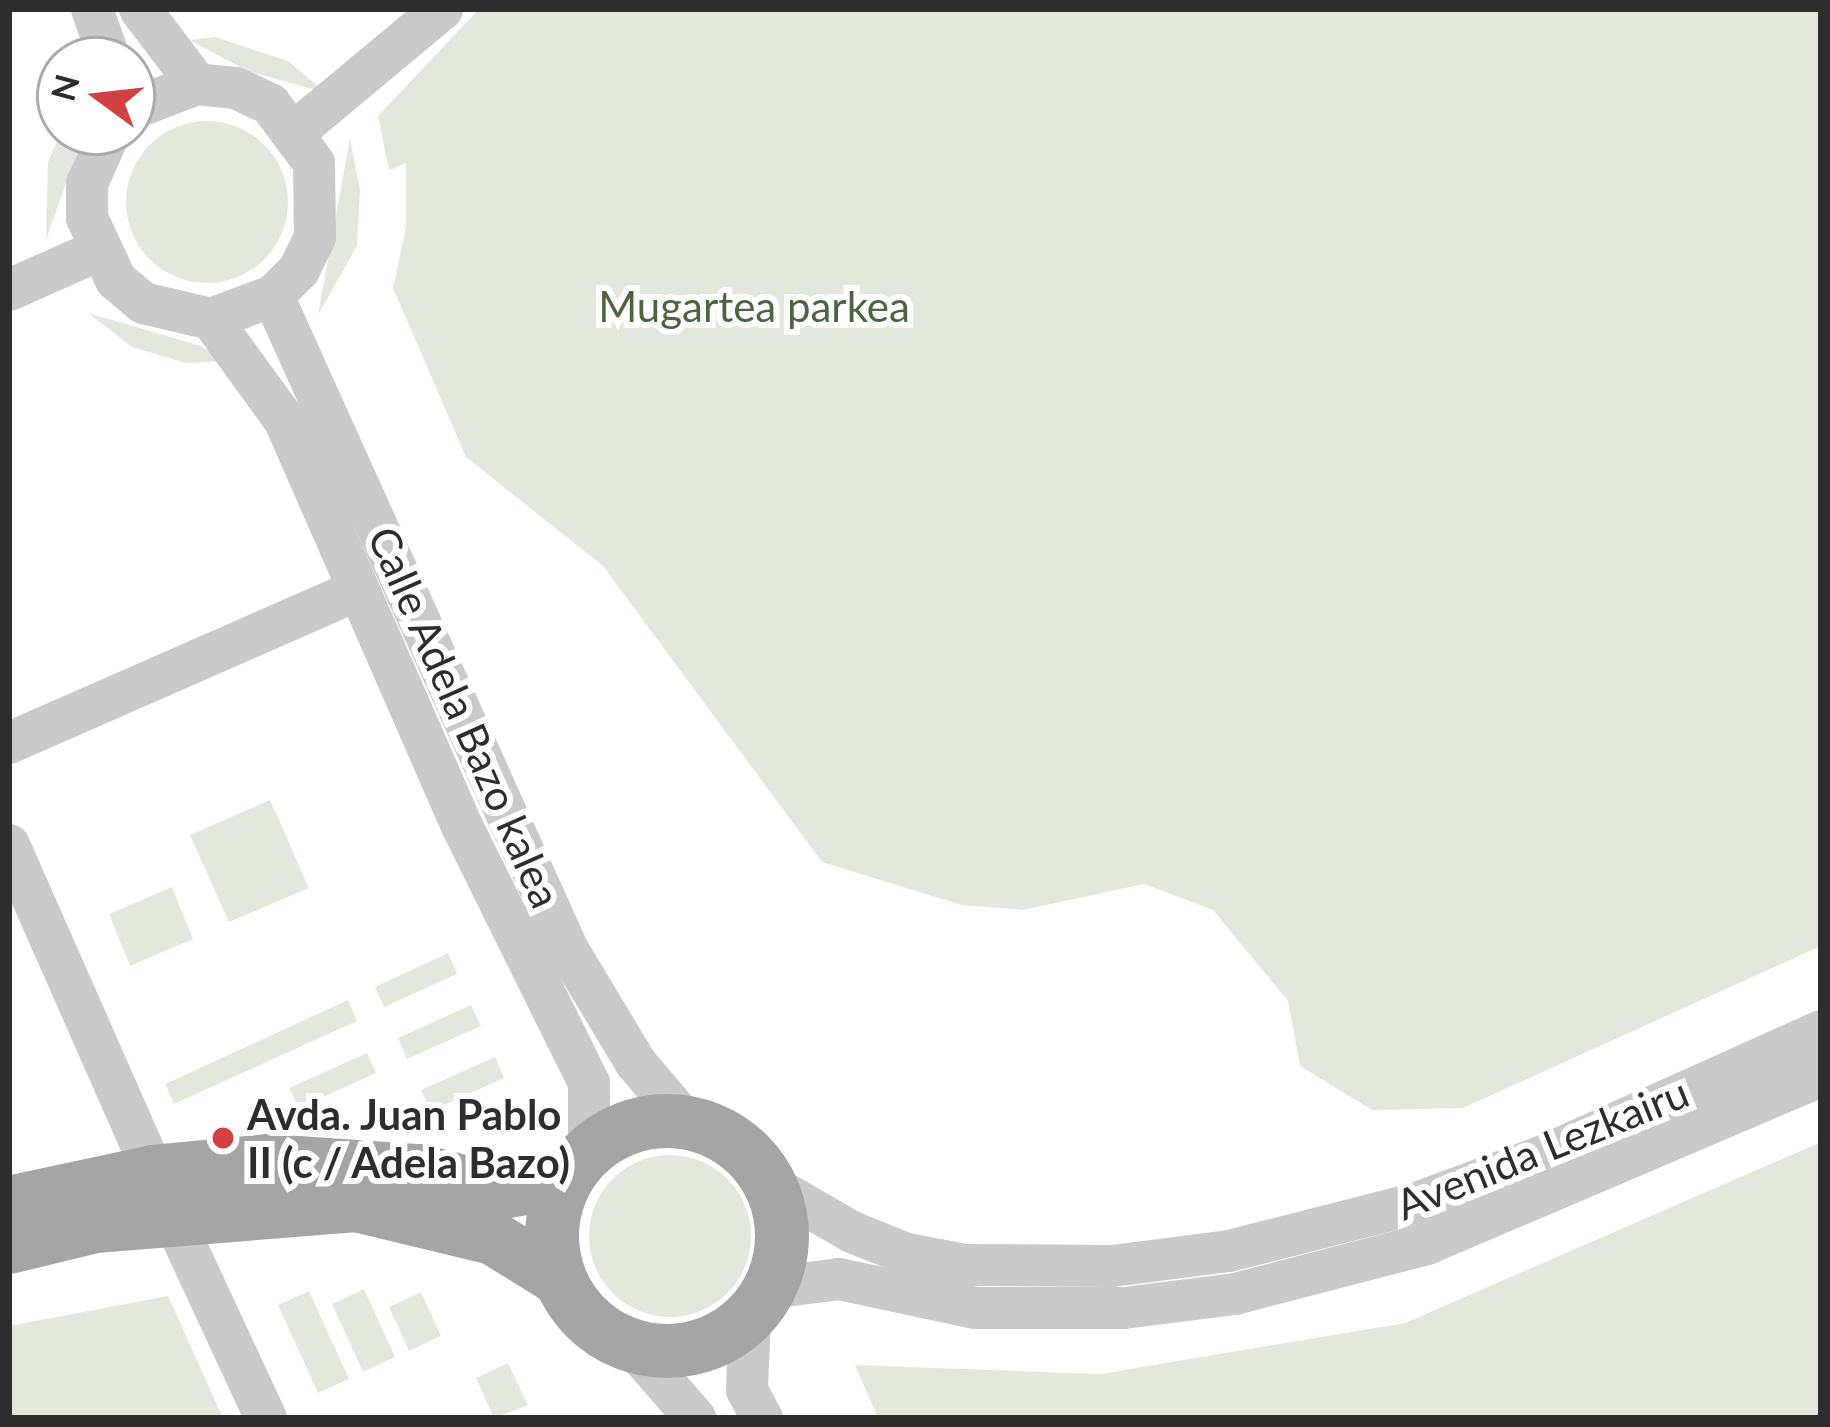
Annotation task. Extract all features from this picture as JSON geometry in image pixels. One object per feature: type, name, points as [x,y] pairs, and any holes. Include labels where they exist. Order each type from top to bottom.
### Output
[{"type":"main road","points":[[9,1247],[268,1161],[421,1171],[503,1192],[577,1166],[651,1120],[686,1121],[751,1155],[772,1186],[782,1237],[761,1303],[696,1348],[634,1348],[577,1309],[559,1279],[552,1229],[577,1166]]},
{"type":"main road","points":[[9,1203],[163,1195],[268,1208],[404,1211],[493,1238],[559,1279]]},
{"type":"street","points":[[140,9],[197,84]]},
{"type":"street","points":[[297,130],[442,9]]},
{"type":"street","points":[[99,156],[87,184],[97,251],[143,303],[211,319],[273,296],[316,236],[314,163],[297,130],[269,104],[235,88],[197,84],[156,100]]},
{"type":"street","points":[[9,290],[97,251]]},
{"type":"street","name":"Calle Adela Bazo kalea","points":[[273,296],[568,950],[636,1064],[686,1121]]},
{"type":"street","name":"Calle Adela Bazo kalea","points":[[211,319],[284,421],[589,1083],[577,1166]]},
{"type":"street","points":[[9,743],[358,590]]},
{"type":"street","points":[[9,845],[266,1418]]},
{"type":"street","name":"Avenida Lezkairu","points":[[772,1186],[852,1232],[907,1254],[966,1264],[1112,1266],[1228,1251],[1414,1204],[1541,1157],[1821,1031]]},
{"type":"street","name":"Avenida Lezkairu","points":[[761,1303],[839,1279],[976,1308],[1124,1308],[1235,1294],[1427,1244],[1821,1076]]},
{"type":"street","points":[[761,1303],[747,1390],[762,1418]]},
{"type":"street","points":[[634,1348],[695,1418]]},
{"type":"green space","name":"Mugartea parkea","points":[[479,9],[1821,9],[1821,946],[1463,1108],[1372,1110],[1300,1066],[1288,1001],[1213,910],[1144,884],[1023,910],[961,905],[822,862],[603,566],[466,457],[393,288],[406,227],[406,163],[389,171],[378,116]]},
{"type":"green space","points":[[215,37],[288,61],[326,93],[248,71],[189,40]]},
{"type":"green space","points":[[191,123],[223,123],[252,135],[274,157],[286,186],[286,218],[274,247],[252,269],[223,281],[191,281],[162,269],[140,247],[128,218],[128,186],[140,157],[156,156],[156,140]]},
{"type":"green space","points":[[350,138],[360,190],[357,246],[318,315]]},
{"type":"green space","points":[[51,156],[76,156],[46,240]]},
{"type":"green space","points":[[88,313],[201,346],[225,361],[186,363],[132,347]]},
{"type":"green space","points":[[270,800],[309,888],[229,922],[190,835]]},
{"type":"green space","points":[[172,887],[193,939],[130,966],[109,914]]},
{"type":"green space","points":[[448,953],[457,974],[384,1007],[375,987]]},
{"type":"green space","points":[[348,1000],[357,1021],[174,1104],[165,1084]]},
{"type":"green space","points":[[471,1005],[481,1026],[407,1059],[398,1038]]},
{"type":"green space","points":[[367,1053],[376,1073],[299,1108],[289,1088]]},
{"type":"green space","points":[[495,1057],[504,1078],[431,1111],[421,1090]]},
{"type":"green space","points":[[1821,1142],[1821,1418],[878,1418],[855,1365],[1101,1374],[1405,1323]]},
{"type":"green space","points":[[670,1155],[701,1161],[728,1178],[745,1205],[751,1236],[745,1267],[728,1294],[701,1311],[670,1317],[639,1311],[612,1294],[595,1267],[589,1236],[595,1205],[612,1178],[639,1161]]},
{"type":"green space","points":[[364,1289],[395,1357],[363,1372],[332,1304]]},
{"type":"green space","points":[[309,1291],[349,1379],[318,1393],[278,1305]]},
{"type":"green space","points":[[421,1292],[441,1336],[409,1351],[389,1307]]},
{"type":"green space","points":[[168,1296],[223,1418],[9,1418],[9,1326]]},
{"type":"green space","points":[[508,1363],[528,1405],[494,1418],[476,1378]]},
{"type":"place","name":"Avda. Juan Pablo II (c / Adela Bazo)","points":[[223,1138]]}]
